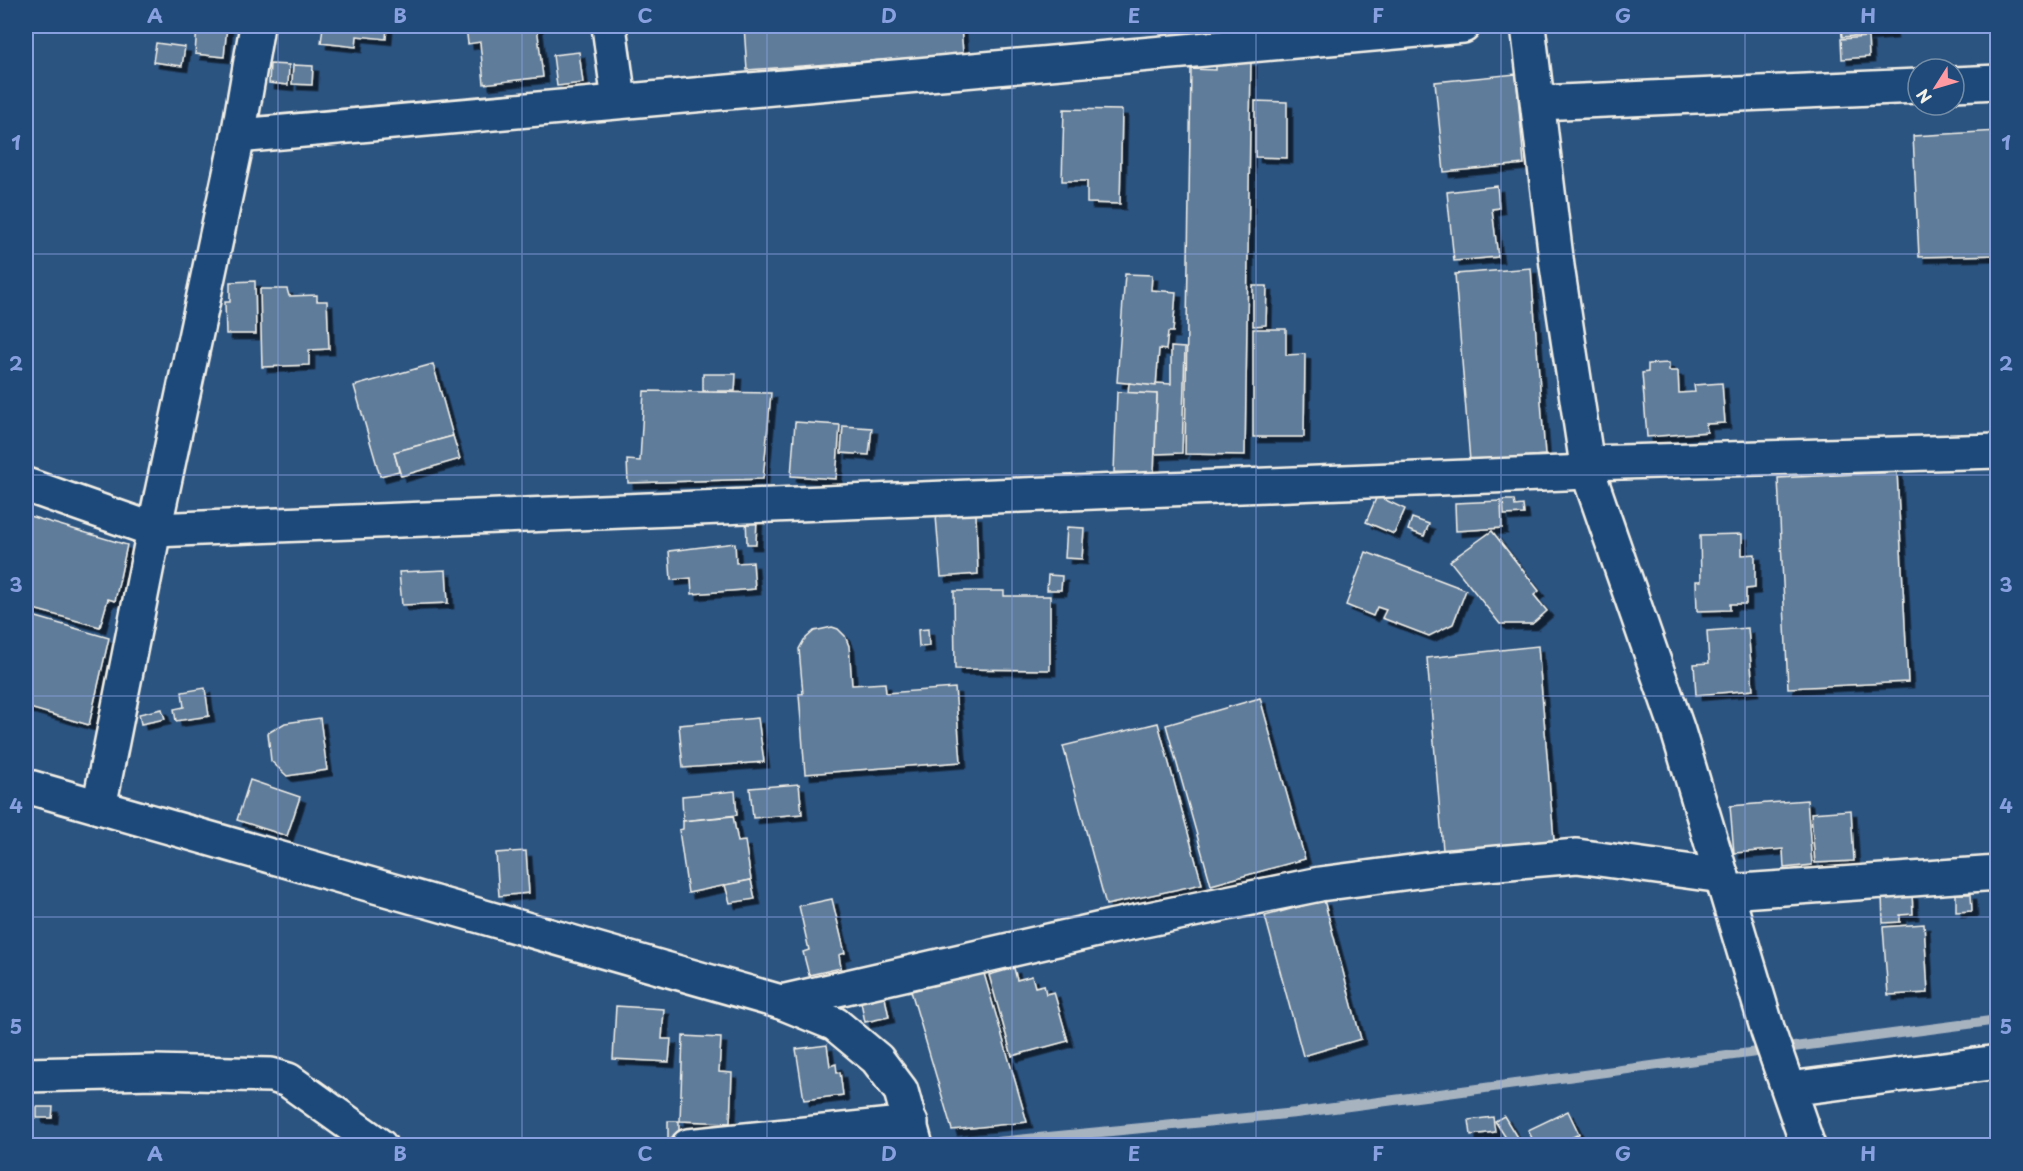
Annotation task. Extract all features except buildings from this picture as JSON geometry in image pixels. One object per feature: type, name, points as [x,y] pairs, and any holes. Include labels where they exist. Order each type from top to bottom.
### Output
[{"type":"street","points":[[99,807],[154,530],[238,136],[257,26]]},
{"type":"street","points":[[609,26],[619,101]]},
{"type":"street","points":[[238,136],[1463,26]]},
{"type":"street","points":[[1528,26],[1557,266],[1588,467],[1678,731],[1768,1031],[1808,1146]]},
{"type":"street","points":[[1966,83],[1998,82]]},
{"type":"street","points":[[1538,103],[1906,87]]},
{"type":"street","points":[[26,485],[154,530],[1998,451]]},
{"type":"street","points":[[26,786],[781,1002],[835,1024],[877,1059],[901,1091],[914,1134],[688,1146]]},
{"type":"street","points":[[781,1002],[1156,917],[1320,884],[1419,871],[1577,856],[1724,884],[1998,873]]},
{"type":"street","points":[[1786,1082],[1998,1062]]},
{"type":"street","points":[[26,1075],[154,1072],[271,1075],[288,1080],[380,1146]]},
{"type":"waterway","points":[[956,1146],[1296,1113],[1998,1020]]}]
